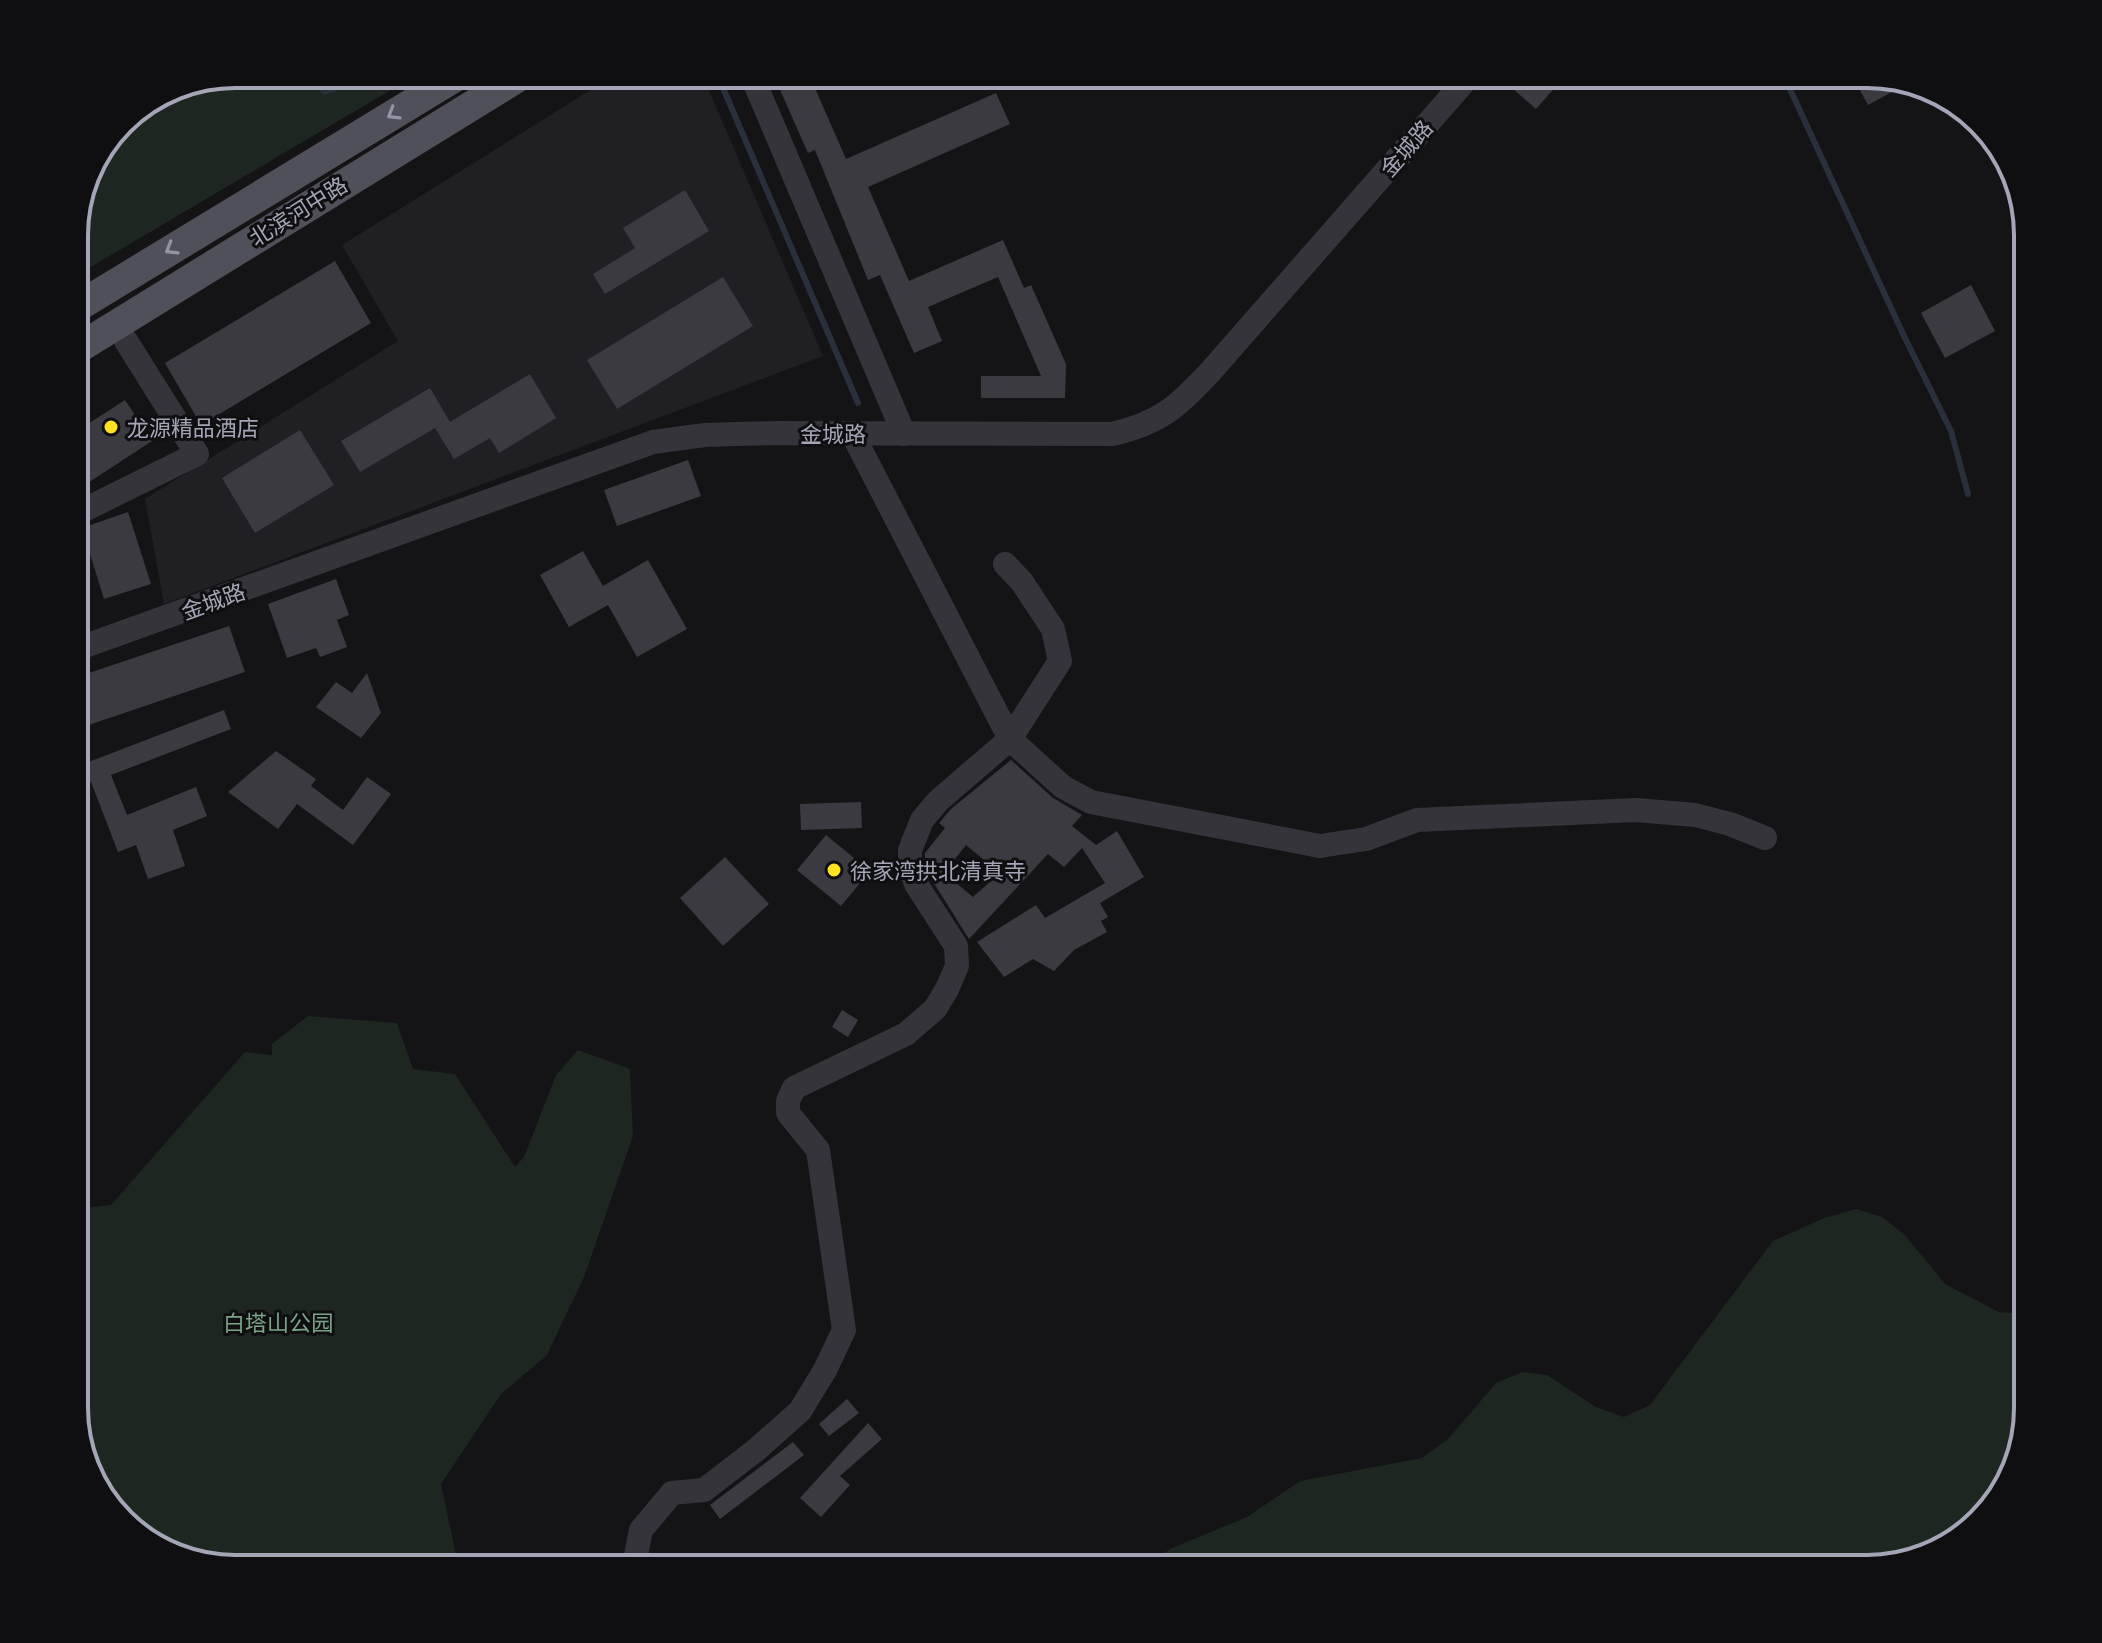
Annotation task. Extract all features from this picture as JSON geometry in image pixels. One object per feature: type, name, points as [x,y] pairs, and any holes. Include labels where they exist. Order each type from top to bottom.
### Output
[{"type":"main road","name":"北滨河中路","points":[[88,300],[437,88]]},
{"type":"main road","name":"北滨河中路","points":[[88,342],[500,88]]},
{"type":"main road","points":[[88,364],[126,341],[332,191]]},
{"type":"street","points":[[757,88],[904,434]]},
{"type":"street","name":"金城路","points":[[88,645],[653,442],[705,435],[1112,434],[1152,423],[1175,407],[1211,371],[1459,88]]},
{"type":"street","points":[[88,508],[197,454],[126,341]]},
{"type":"street","points":[[852,433],[1010,739],[1063,787],[1091,802],[1320,846],[1366,839],[1417,820],[1636,810],[1695,815],[1765,838]]},
{"type":"street","points":[[636,1555],[641,1530],[672,1493],[704,1490],[800,1411],[844,1330],[818,1150],[788,1113],[788,1101],[794,1088],[906,1034],[935,1009],[957,966],[956,946],[916,884],[910,867],[910,850],[922,820],[938,801],[1010,739],[1060,661],[1053,629],[1022,582],[1005,564]]},
{"type":"shaded area","points":[[594,88],[708,88],[823,356],[164,604],[145,499],[398,341],[342,245]]},
{"type":"green space","points":[[394,88],[88,269],[88,225],[93,197],[103,170],[124,138],[161,108],[188,96],[216,89]]},
{"type":"green space","name":"白塔山公园","points":[[308,1016],[397,1023],[413,1069],[455,1074],[515,1167],[524,1157],[556,1075],[578,1050],[630,1069],[633,1136],[584,1277],[547,1355],[501,1394],[441,1484],[456,1555],[235,1555],[197,1550],[170,1540],[145,1525],[124,1505],[99,1464],[88,1418],[88,1207],[111,1205],[245,1052],[272,1055],[272,1044]]},
{"type":"green space","points":[[1856,1209],[1882,1217],[1905,1235],[1945,1284],[1999,1312],[2014,1313],[2013,1427],[2006,1455],[1984,1498],[1968,1515],[1932,1540],[1905,1550],[1867,1555],[1162,1555],[1247,1517],[1300,1481],[1422,1458],[1448,1439],[1496,1383],[1522,1372],[1547,1375],[1596,1407],[1624,1417],[1650,1405],[1773,1241],[1824,1218]]},
{"type":"water","points":[[321,88],[340,88],[324,95]]},
{"type":"building","points":[[779,88],[815,88],[846,159],[996,93],[1010,124],[868,187],[909,281],[1003,240],[1024,288],[1031,285],[1066,364],[1065,398],[981,398],[981,376],[1041,376],[998,277],[928,307],[942,341],[914,353],[880,275],[868,280],[815,150],[808,153]]},
{"type":"building","points":[[1514,88],[1555,88],[1536,109]]},
{"type":"building","points":[[1859,88],[1894,91],[1868,105]]},
{"type":"building","points":[[685,190],[709,231],[605,294],[593,274],[635,248],[623,228]]},
{"type":"building","points":[[335,261],[371,323],[201,425],[165,363]]},
{"type":"building","points":[[723,277],[753,326],[617,409],[587,360]]},
{"type":"building","points":[[1971,285],[1995,331],[1945,358],[1921,313]]},
{"type":"building","points":[[530,374],[556,418],[499,453],[490,438],[454,459],[435,428],[360,472],[341,441],[430,388],[450,422]]},
{"type":"building","points":[[125,400],[152,441],[88,483],[88,424]]},
{"type":"building","points":[[300,430],[334,485],[255,533],[222,478]]},
{"type":"building","points":[[688,460],[701,496],[617,526],[604,490]]},
{"type":"building","points":[[128,512],[151,584],[104,599],[88,547],[88,526]]},
{"type":"building","points":[[583,551],[603,586],[648,560],[687,629],[637,657],[608,605],[569,627],[540,575]]},
{"type":"building","points":[[336,579],[349,615],[337,620],[347,647],[320,657],[316,648],[287,658],[268,604]]},
{"type":"building","points":[[229,626],[245,672],[88,725],[88,673]]},
{"type":"building","points":[[367,673],[381,713],[361,738],[316,707],[336,682],[352,693]]},
{"type":"building","points":[[224,710],[231,729],[111,775],[127,815],[196,787],[207,816],[173,830],[185,866],[148,879],[136,845],[118,852],[91,782],[88,783],[88,762]]},
{"type":"building","points":[[276,751],[316,779],[311,786],[343,810],[367,777],[391,794],[353,845],[297,804],[278,829],[228,792]]},
{"type":"building","points":[[1011,760],[1053,798],[1082,815],[1072,826],[1096,845],[1117,831],[1144,877],[1100,903],[1108,917],[1101,921],[1107,932],[1074,950],[1054,971],[1033,959],[1004,977],[977,942],[1036,905],[1045,918],[1105,883],[1082,848],[1064,867],[1048,854],[969,939],[925,864],[925,853],[945,828],[939,823],[951,809]],"holes":[[[966,845],[1000,873],[973,897],[944,873]]]},
{"type":"building","points":[[861,802],[862,828],[801,830],[800,804]]},
{"type":"building","name":"徐家湾拱北清真寺","points":[[826,835],[870,871],[841,906],[797,870]]},
{"type":"building","points":[[725,857],[769,904],[723,946],[680,898]]},
{"type":"building","points":[[842,1010],[858,1020],[848,1037],[832,1027]]},
{"type":"building","points":[[847,1399],[859,1413],[829,1436],[819,1424]]},
{"type":"building","points":[[868,1423],[882,1439],[840,1476],[850,1485],[821,1517],[800,1498]]},
{"type":"building","points":[[793,1442],[804,1455],[720,1519],[710,1505]]},
{"type":"waterway","points":[[723,88],[858,403]]},
{"type":"waterway","points":[[1789,88],[1951,431],[1968,494]]},
{"type":"place","name":"龙源精品酒店","points":[[111,427]]},
{"type":"place","name":"徐家湾拱北清真寺","points":[[834,870]]}]
